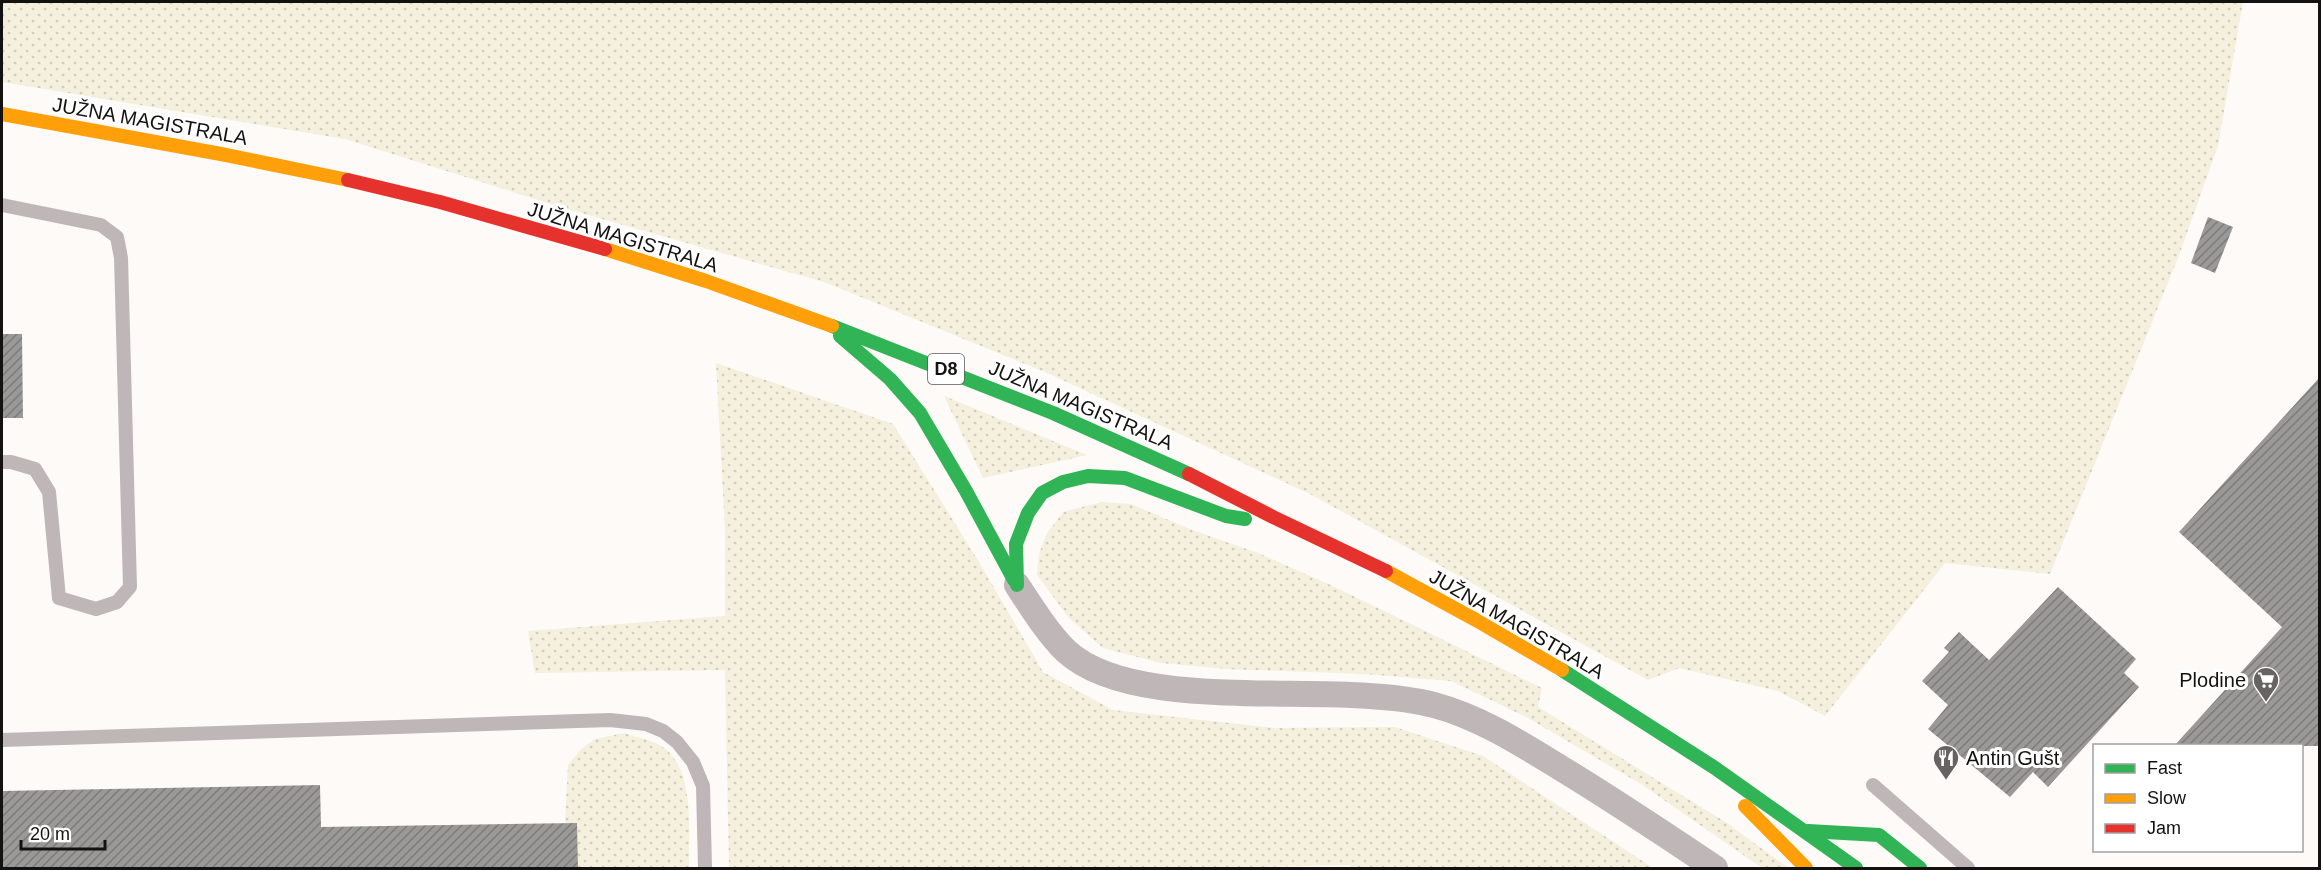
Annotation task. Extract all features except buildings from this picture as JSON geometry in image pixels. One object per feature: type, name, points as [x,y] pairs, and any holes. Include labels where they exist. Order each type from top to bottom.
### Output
[{"type":"main road","name":"JUŽNA MAGISTRALA","points":[[2,114],[162,141],[437,201],[604,248],[823,321],[985,384],[1145,452],[1290,526],[1389,573],[1502,634],[1673,740],[1808,831],[1856,868]]},
{"type":"main road","points":[[823,321],[890,379],[920,413],[1017,585]]},
{"type":"main road","points":[[1017,585],[1016,544],[1028,513],[1042,493],[1063,482],[1088,476],[1125,478],[1226,516],[1290,526]]},
{"type":"main road","points":[[1673,740],[1723,783],[1806,868]]},
{"type":"main road","points":[[1808,831],[1879,835],[1920,868]]},
{"type":"street","points":[[1017,585],[1040,620],[1067,651],[1093,669],[1130,681],[1179,689],[1396,698],[1434,705],[1477,721],[1525,746],[1715,868]]},
{"type":"lane","points":[[2,205],[101,225],[117,237],[121,258],[130,587],[117,602],[96,609],[59,598],[49,492],[35,469],[11,462],[2,462]]},
{"type":"lane","points":[[2,740],[610,720],[646,724],[663,731],[677,742],[693,762],[703,786],[705,868]]},
{"type":"lane","points":[[1873,785],[1968,868]]},
{"type":"shaded area","points":[[2,2],[2243,2],[2218,146],[2178,258],[2050,574],[1945,563],[1825,716],[1778,691],[1679,668],[1648,680],[1310,494],[1045,372],[824,282],[567,209],[345,139],[2,82]]},
{"type":"shaded area","points":[[716,363],[893,424],[979,562],[1043,672],[1113,710],[1275,728],[1395,727],[1483,756],[1653,868],[1351,868],[1350,865],[1212,868],[729,868],[725,670],[535,673],[528,631],[725,616],[725,530]]},
{"type":"shaded area","points":[[944,396],[1087,455],[983,478]]},
{"type":"shaded area","points":[[1102,502],[1131,504],[1192,530],[1258,553],[1337,588],[1542,688],[1538,707],[1727,823],[1788,868],[1762,868],[1641,784],[1526,717],[1451,681],[1364,674],[1227,669],[1161,663],[1103,648],[1069,618],[1037,575],[1039,554],[1046,535],[1063,512]]},
{"type":"shaded area","points":[[624,733],[660,745],[674,758],[681,772],[688,804],[689,868],[578,868],[577,823],[565,823],[568,765],[581,749],[595,739]]},
{"type":"traffic: fast","points":[[832,326],[1053,413],[1189,474]]},
{"type":"traffic: fast","points":[[840,336],[890,379],[920,413],[966,491],[1014,580]]},
{"type":"traffic: fast","points":[[1017,585],[1016,544],[1028,513],[1042,493],[1063,482],[1088,476],[1125,478],[1226,516],[1245,519]]},
{"type":"traffic: fast","points":[[1562,670],[1715,768],[1856,868]]},
{"type":"traffic: fast","points":[[1808,831],[1879,835],[1920,868]]},
{"type":"traffic: slow","points":[[2,114],[348,180]]},
{"type":"traffic: slow","points":[[605,249],[706,281],[832,326]]},
{"type":"traffic: slow","points":[[1386,571],[1562,670]]},
{"type":"traffic: slow","points":[[1745,806],[1806,868]]},
{"type":"traffic: jam","points":[[348,180],[440,202],[605,249]]},
{"type":"traffic: jam","points":[[1189,474],[1386,571]]},
{"type":"place","name":"Plodine","points":[[2266,703]]},
{"type":"place","name":"Antin Gušt","points":[[1946,781]]}]
